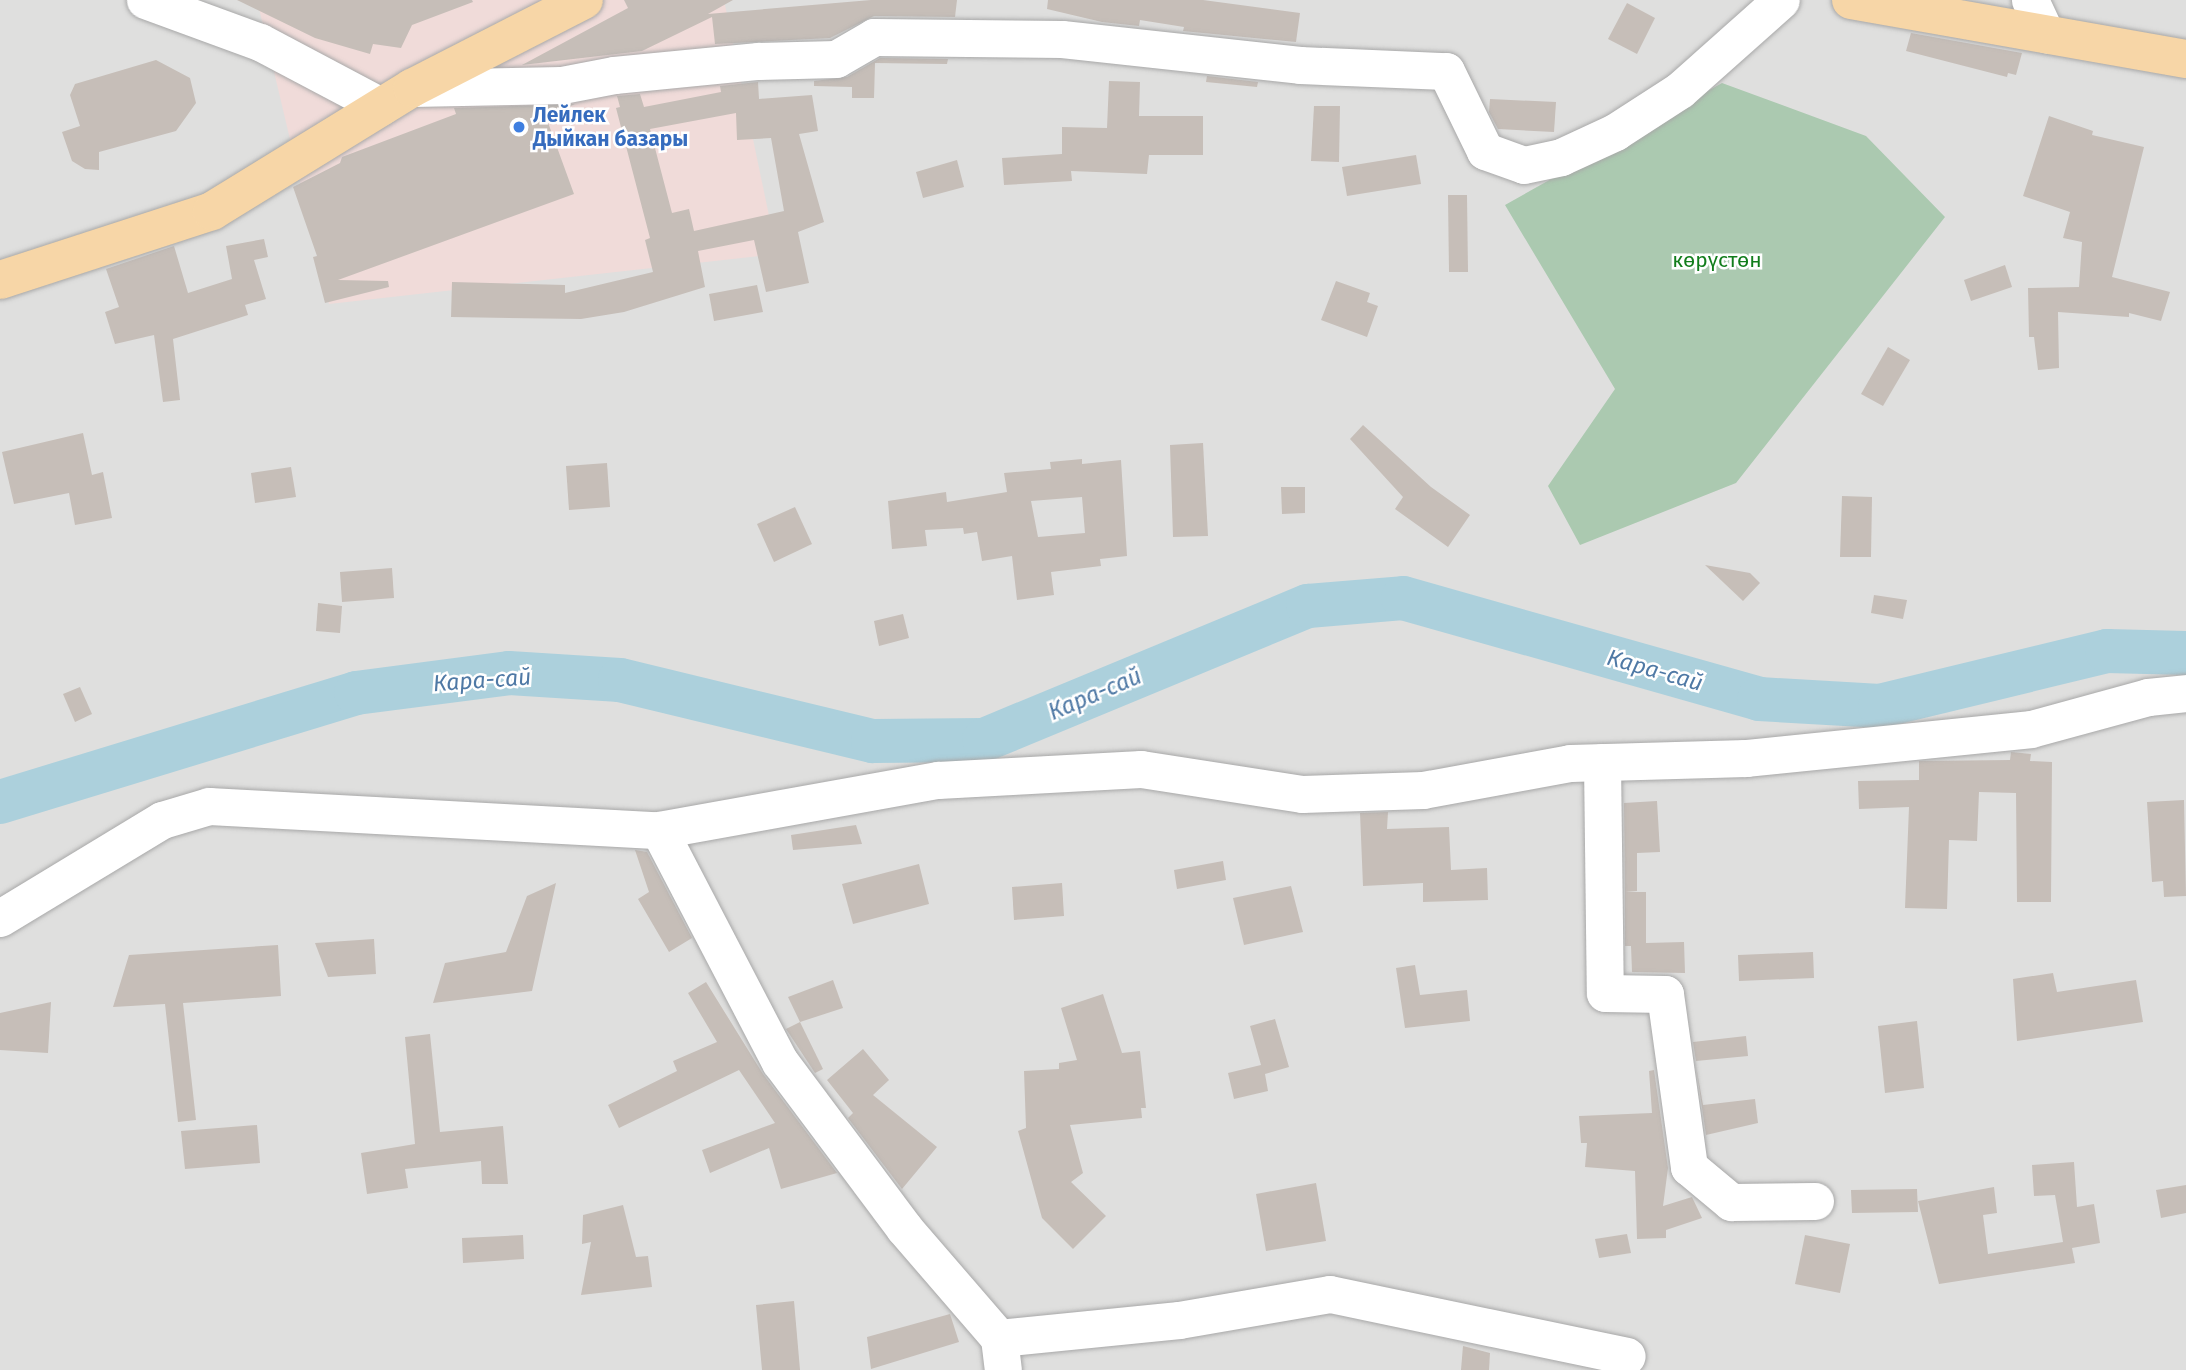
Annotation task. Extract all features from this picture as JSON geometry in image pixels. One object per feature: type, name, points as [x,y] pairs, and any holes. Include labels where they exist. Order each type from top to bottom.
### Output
[{"type":"main road","points":[[0,280],[212,211],[396,97],[584,0]]},
{"type":"main road","points":[[1851,0],[2186,59]]},
{"type":"street","points":[[145,0],[260,42],[396,97],[562,85],[679,69],[836,59],[874,37],[1062,39],[1300,65],[1446,71],[1485,151],[1524,165],[1561,157],[1615,132],[1680,90],[1781,0]]},
{"type":"street","points":[[2030,0],[2046,35]]},
{"type":"street","points":[[0,918],[162,820],[209,806],[659,830],[938,779],[1140,769],[1302,794],[1423,790],[1570,764],[1746,758],[2031,729],[2148,697],[2186,692]]},
{"type":"street","points":[[1602,762],[1605,993],[1665,994],[1689,1167],[1731,1202],[1815,1201]]},
{"type":"street","points":[[659,830],[780,1062],[1001,1354],[1330,1294],[1627,1356]]},
{"type":"shaded area","points":[[0,0],[2186,0],[2186,1370],[0,1370]]},
{"type":"shaded area","name":"Лейлек Дыйкан базары","points":[[257,0],[724,0],[777,254],[329,304]]},
{"type":"green space","name":"көрүстөн","points":[[1722,83],[1866,136],[1945,217],[1736,483],[1580,545],[1548,486],[1615,389],[1505,205]]},
{"type":"building","points":[[237,0],[473,2],[412,25],[401,48],[373,44],[370,54],[315,38]]},
{"type":"building","points":[[624,0],[733,0],[708,14],[871,0],[957,0],[955,17],[874,16],[830,38],[715,44],[712,17],[642,51],[522,65],[628,8]]},
{"type":"building","points":[[1048,0],[1203,0],[1300,13],[1296,42],[1183,31],[1184,27],[1140,20],[1139,26],[1102,22],[1047,9]]},
{"type":"building","points":[[1627,3],[1655,18],[1637,54],[1608,39]]},
{"type":"building","points":[[1911,33],[2022,53],[2016,75],[2008,73],[2007,77],[1906,51]]},
{"type":"building","points":[[880,58],[948,59],[947,64],[875,63],[874,98],[852,98],[852,87],[814,86],[814,81],[847,77]]},
{"type":"building","points":[[156,60],[190,78],[196,103],[176,131],[99,152],[99,170],[85,169],[72,161],[62,132],[80,126],[70,95],[75,84]]},
{"type":"building","points":[[1207,76],[1258,82],[1257,87],[1206,82]]},
{"type":"building","points":[[1109,81],[1140,82],[1139,116],[1203,116],[1203,155],[1149,155],[1147,174],[1071,171],[1072,181],[1004,185],[1002,158],[1062,154],[1062,127],[1107,128]]},
{"type":"building","points":[[758,82],[759,99],[812,95],[818,131],[799,134],[824,222],[798,232],[809,283],[766,292],[754,240],[698,251],[705,287],[624,312],[581,319],[451,317],[452,282],[565,285],[565,293],[653,272],[645,240],[650,238],[616,108],[620,107],[617,96],[640,94],[644,107],[721,92],[720,86]],"holes":[[[736,113],[737,140],[771,138],[784,211],[694,231],[689,209],[672,213],[650,129]]]},
{"type":"building","points":[[1490,99],[1556,102],[1554,132],[1498,129],[1489,112]]},
{"type":"building","points":[[575,104],[546,117],[574,194],[338,280],[388,281],[389,287],[325,303],[313,257],[317,256],[293,187],[340,163],[342,157],[456,114],[454,108]]},
{"type":"building","points":[[1314,106],[1340,106],[1339,162],[1311,161]]},
{"type":"building","points":[[2049,116],[2093,131],[2092,135],[2144,147],[2112,277],[2170,292],[2161,321],[2129,313],[2129,317],[2058,312],[2059,368],[2038,370],[2034,337],[2029,337],[2028,288],[2079,287],[2082,242],[2063,238],[2070,212],[2023,196]]},
{"type":"building","points":[[1416,155],[1421,184],[1347,196],[1342,167]]},
{"type":"building","points":[[957,160],[964,187],[923,198],[916,172]]},
{"type":"building","points":[[1448,195],[1467,195],[1468,272],[1449,272]]},
{"type":"building","points":[[264,239],[268,257],[254,260],[266,299],[245,305],[248,315],[173,339],[180,400],[163,402],[154,335],[115,344],[105,312],[119,307],[106,269],[174,246],[188,293],[232,279],[226,246]]},
{"type":"building","points":[[2005,265],[2012,287],[1971,301],[1964,280]]},
{"type":"building","points":[[1336,281],[1370,293],[1367,302],[1378,306],[1367,337],[1321,320]]},
{"type":"building","points":[[757,285],[763,312],[714,321],[709,294]]},
{"type":"building","points":[[1888,347],[1910,360],[1883,406],[1861,394]]},
{"type":"building","points":[[1363,425],[1431,487],[1470,515],[1448,547],[1395,509],[1403,497],[1350,439]]},
{"type":"building","points":[[83,433],[92,475],[103,472],[112,518],[75,525],[69,493],[14,504],[2,452]]},
{"type":"building","points":[[1203,443],[1208,536],[1173,537],[1170,445]]},
{"type":"building","points":[[1082,459],[1082,464],[1121,460],[1127,556],[1100,559],[1101,566],[1051,572],[1054,595],[1017,600],[1012,556],[982,561],[977,532],[964,534],[963,528],[925,530],[927,546],[892,549],[888,501],[946,492],[947,502],[1007,492],[1004,473],[1051,469],[1050,462]],"holes":[[[1082,497],[1085,533],[1038,537],[1031,501]]]},
{"type":"building","points":[[607,463],[610,507],[569,510],[566,466]]},
{"type":"building","points":[[291,467],[296,497],[255,503],[251,473]]},
{"type":"building","points":[[1281,487],[1305,487],[1305,513],[1282,514]]},
{"type":"building","points":[[1842,496],[1872,497],[1871,557],[1840,557]]},
{"type":"building","points":[[795,507],[812,544],[774,562],[757,524]]},
{"type":"building","points":[[1705,565],[1750,573],[1760,583],[1743,601]]},
{"type":"building","points":[[392,568],[394,598],[342,602],[340,572]]},
{"type":"building","points":[[1874,595],[1907,600],[1903,619],[1871,613]]},
{"type":"building","points":[[318,603],[342,606],[340,633],[316,631]]},
{"type":"building","points":[[903,614],[909,638],[879,646],[874,621]]},
{"type":"building","points":[[80,687],[92,714],[75,722],[63,694]]},
{"type":"building","points":[[2011,752],[2031,754],[2030,761],[2052,762],[2051,902],[2017,902],[2016,793],[1979,792],[1977,841],[1949,840],[1947,909],[1905,908],[1909,807],[1859,809],[1858,781],[1919,780],[1919,761],[2010,760]]},
{"type":"building","points":[[2184,800],[2186,896],[2164,897],[2163,881],[2152,882],[2147,802]]},
{"type":"building","points":[[1657,801],[1660,852],[1637,853],[1637,891],[1625,892],[1624,803]]},
{"type":"building","points":[[1388,812],[1387,829],[1449,827],[1451,870],[1487,868],[1488,900],[1423,902],[1423,883],[1363,886],[1360,813]]},
{"type":"building","points":[[856,825],[862,844],[793,850],[791,835]]},
{"type":"building","points":[[635,850],[647,852],[692,938],[669,952],[638,899],[649,892]]},
{"type":"building","points":[[1223,861],[1226,880],[1177,889],[1174,870]]},
{"type":"building","points":[[919,864],[929,904],[853,924],[842,884]]},
{"type":"building","points":[[556,883],[532,991],[433,1003],[445,963],[506,952],[527,896]]},
{"type":"building","points":[[1062,883],[1064,916],[1014,920],[1012,887]]},
{"type":"building","points":[[1291,886],[1303,932],[1244,945],[1233,898]]},
{"type":"building","points":[[1625,892],[1646,892],[1646,943],[1684,942],[1685,973],[1632,972],[1631,946],[1625,946]]},
{"type":"building","points":[[374,939],[376,974],[328,977],[315,943]]},
{"type":"building","points":[[278,945],[281,996],[183,1003],[196,1120],[178,1122],[165,1004],[113,1007],[129,955]]},
{"type":"building","points":[[1813,952],[1814,978],[1739,981],[1738,955]]},
{"type":"building","points":[[1415,965],[1420,995],[1467,990],[1470,1021],[1405,1028],[1396,968]]},
{"type":"building","points":[[2053,973],[2057,992],[2136,980],[2143,1022],[2017,1041],[2013,979]]},
{"type":"building","points":[[833,980],[843,1008],[800,1022],[788,997]]},
{"type":"building","points":[[706,982],[763,1074],[837,1173],[781,1189],[769,1148],[710,1173],[702,1150],[775,1123],[739,1070],[619,1128],[608,1105],[677,1071],[673,1061],[717,1042],[688,993]]},
{"type":"building","points":[[1103,994],[1122,1053],[1140,1051],[1146,1108],[1141,1108],[1142,1118],[1070,1125],[1083,1173],[1071,1182],[1106,1216],[1073,1249],[1042,1218],[1018,1131],[1026,1128],[1024,1071],[1059,1069],[1059,1063],[1077,1060],[1061,1008]]},
{"type":"building","points":[[51,1002],[48,1053],[0,1050],[0,1013]]},
{"type":"building","points":[[1275,1019],[1289,1067],[1265,1074],[1268,1091],[1234,1099],[1228,1073],[1261,1065],[1250,1026]]},
{"type":"building","points":[[1917,1021],[1924,1088],[1885,1093],[1878,1026]]},
{"type":"building","points":[[800,1022],[823,1069],[815,1073],[786,1029]]},
{"type":"building","points":[[430,1034],[440,1132],[503,1126],[508,1184],[482,1184],[481,1161],[405,1169],[408,1188],[367,1194],[361,1153],[415,1144],[405,1037]]},
{"type":"building","points":[[1746,1036],[1748,1056],[1696,1061],[1693,1042]]},
{"type":"building","points":[[863,1049],[889,1080],[873,1095],[937,1147],[902,1189],[848,1118],[853,1113],[827,1080]]},
{"type":"building","points":[[1696,1066],[1703,1105],[1755,1099],[1758,1123],[1706,1135]]},
{"type":"building","points":[[1654,1070],[1668,1168],[1663,1206],[1692,1197],[1702,1218],[1666,1230],[1666,1238],[1637,1239],[1635,1171],[1585,1167],[1587,1143],[1581,1143],[1579,1116],[1652,1113],[1649,1071]]},
{"type":"building","points":[[257,1125],[260,1163],[185,1169],[181,1131]]},
{"type":"building","points":[[2074,1162],[2077,1207],[2094,1204],[2100,1243],[2072,1248],[2075,1263],[1939,1284],[1918,1201],[1994,1187],[1997,1213],[1983,1215],[1988,1254],[2063,1242],[2055,1195],[2034,1196],[2032,1165]]},
{"type":"building","points":[[1316,1183],[1326,1241],[1266,1251],[1256,1194]]},
{"type":"building","points":[[2186,1185],[2186,1213],[2161,1218],[2156,1190]]},
{"type":"building","points":[[1917,1189],[1918,1212],[1852,1213],[1851,1190]]},
{"type":"building","points":[[623,1205],[636,1257],[648,1256],[652,1287],[581,1295],[591,1242],[582,1244],[583,1215]]},
{"type":"building","points":[[1627,1234],[1631,1253],[1599,1258],[1595,1239]]},
{"type":"building","points":[[523,1235],[524,1259],[463,1263],[462,1238]]},
{"type":"building","points":[[1805,1235],[1850,1244],[1840,1293],[1795,1284]]},
{"type":"building","points":[[794,1301],[800,1370],[762,1370],[756,1305]]},
{"type":"building","points":[[950,1314],[959,1342],[871,1369],[867,1337]]},
{"type":"building","points":[[1463,1346],[1490,1353],[1489,1370],[1461,1370]]},
{"type":"waterway","name":"Кара-сай","points":[[0,802],[356,693],[509,673],[620,680],[873,741],[984,740],[1308,606],[1403,598],[1759,699],[1880,706],[2107,651],[2186,653]]},
{"type":"place","name":"Лейлек Дыйкан базары","points":[[519,127]]}]
